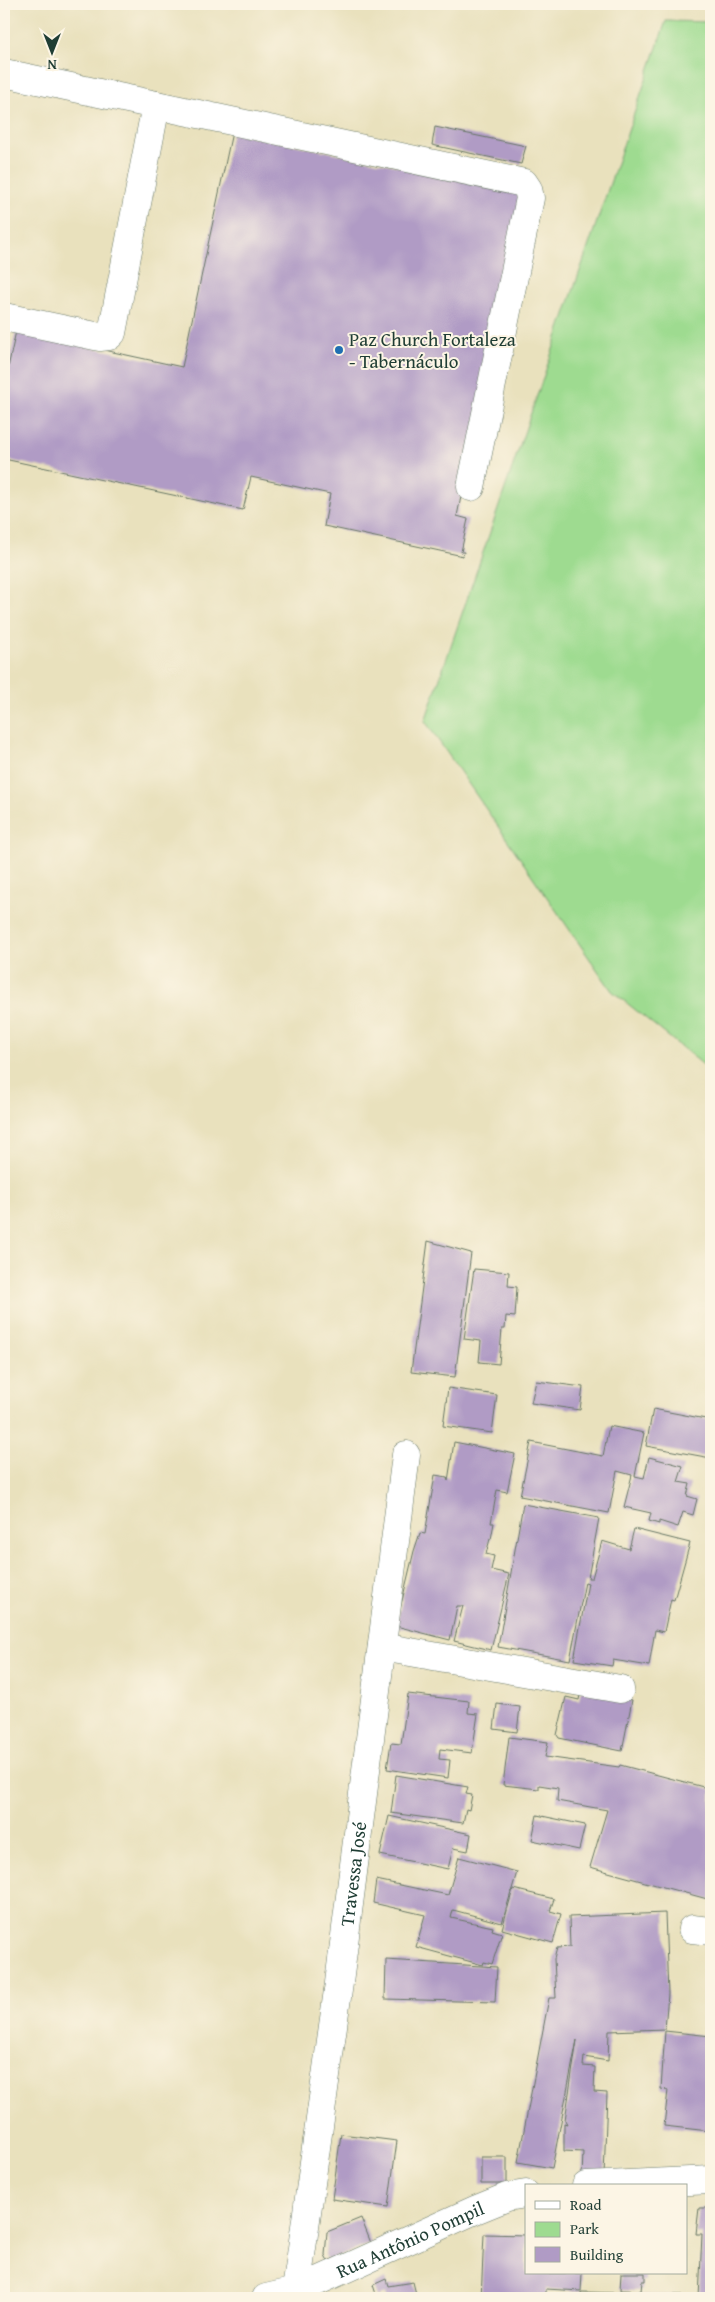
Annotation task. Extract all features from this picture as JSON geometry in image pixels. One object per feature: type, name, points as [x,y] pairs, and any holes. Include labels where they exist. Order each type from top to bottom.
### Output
[{"type":"street","points":[[4,73],[524,183],[530,198],[471,487]]},
{"type":"street","points":[[4,317],[100,337],[109,336],[112,333],[156,105]]},
{"type":"street","name":"Travessa José","points":[[296,2291],[339,1983],[406,1455]]},
{"type":"street","points":[[382,1647],[620,1689]]},
{"type":"street","points":[[628,2184],[711,2180]]},
{"type":"street","name":"Rua Antônio Pompil","points":[[266,2298],[296,2291],[475,2210],[507,2197],[525,2194]]},
{"type":"green space","points":[[666,21],[711,22],[711,1071],[612,991],[425,721]]},
{"type":"building","points":[[435,127],[526,146],[521,164],[432,145]]},
{"type":"building","name":"Paz Church Fortaleza - Tabernáculo","points":[[232,132],[524,192],[457,516],[468,519],[461,552],[464,552],[463,556],[324,526],[330,494],[251,477],[243,510],[4,459],[4,386],[16,331],[182,367]]},
{"type":"building","points":[[428,1241],[471,1253],[455,1377],[411,1372]]},
{"type":"building","points":[[474,1269],[509,1272],[508,1286],[517,1287],[515,1317],[506,1316],[505,1329],[502,1329],[499,1364],[479,1362],[481,1341],[464,1339]]},
{"type":"building","points":[[536,1381],[583,1387],[580,1410],[531,1403]]},
{"type":"building","points":[[448,1388],[497,1395],[492,1433],[443,1426]]},
{"type":"building","points":[[653,1409],[711,1420],[711,1458],[646,1446]]},
{"type":"building","points":[[609,1426],[644,1433],[635,1476],[644,1478],[649,1457],[683,1466],[678,1482],[690,1484],[687,1496],[697,1499],[693,1515],[683,1512],[678,1527],[659,1521],[659,1524],[649,1521],[651,1513],[624,1507],[632,1475],[617,1471],[609,1513],[520,1496],[531,1442],[603,1456]]},
{"type":"building","points":[[454,1442],[515,1454],[507,1492],[497,1490],[491,1523],[494,1523],[486,1554],[494,1556],[491,1570],[509,1574],[491,1650],[454,1641],[463,1606],[457,1606],[450,1640],[396,1626],[414,1551],[420,1533],[425,1534],[435,1475],[447,1477],[448,1481]]},
{"type":"building","points":[[523,1504],[599,1518],[588,1578],[592,1578],[602,1541],[629,1549],[634,1529],[690,1543],[674,1600],[671,1599],[664,1632],[655,1630],[649,1666],[613,1660],[612,1666],[574,1660],[588,1583],[585,1582],[570,1660],[498,1647]]},
{"type":"building","points":[[581,1690],[632,1700],[622,1751],[559,1738],[557,1735],[566,1697],[579,1700]]},
{"type":"building","points":[[408,1694],[469,1701],[468,1713],[478,1714],[472,1753],[440,1749],[439,1759],[450,1760],[448,1778],[387,1769],[391,1743],[401,1744]]},
{"type":"building","points":[[497,1704],[520,1707],[517,1732],[494,1729]]},
{"type":"building","points":[[509,1737],[548,1742],[545,1757],[619,1767],[620,1765],[711,1789],[711,1900],[590,1867],[607,1810],[557,1801],[558,1788],[539,1785],[539,1789],[503,1785]]},
{"type":"building","points":[[396,1775],[468,1787],[466,1794],[472,1795],[469,1810],[466,1809],[463,1823],[391,1813]]},
{"type":"building","points":[[537,1815],[585,1825],[579,1850],[532,1840]]},
{"type":"building","points":[[389,1816],[471,1834],[468,1851],[453,1848],[448,1869],[380,1855]]},
{"type":"building","points":[[459,1857],[517,1872],[502,1923],[453,1910],[451,1918],[493,1927],[492,1930],[502,1933],[492,1964],[484,1962],[483,1965],[416,1947],[425,1915],[373,1903],[376,1880],[448,1895]]},
{"type":"building","points":[[513,1889],[554,1899],[550,1911],[561,1914],[553,1943],[502,1929]]},
{"type":"building","points":[[665,1913],[668,1994],[665,2029],[609,2031],[608,2061],[584,2057],[583,2066],[595,2067],[594,2092],[607,2093],[604,2177],[582,2177],[583,2152],[564,2151],[564,2123],[567,2124],[565,2120],[577,2040],[552,2168],[518,2162],[549,1998],[556,1998],[554,1959],[557,1948],[570,1947],[569,1917]]},
{"type":"building","points":[[386,1960],[497,1967],[495,2002],[385,1999]]},
{"type":"building","points":[[665,2031],[711,2036],[711,2111],[709,2131],[664,2126],[668,2090],[661,2089]]},
{"type":"building","points":[[341,2134],[397,2141],[388,2207],[332,2199]]},
{"type":"building","points":[[481,2157],[507,2157],[507,2184],[481,2184]]},
{"type":"building","points":[[699,2208],[711,2208],[711,2298],[699,2298],[702,2234],[696,2234]]},
{"type":"building","points":[[361,2218],[371,2243],[328,2261],[325,2255],[327,2232]]},
{"type":"building","points":[[484,2234],[525,2235],[525,2274],[582,2274],[581,2291],[546,2289],[546,2298],[481,2298]]},
{"type":"building","points":[[621,2274],[645,2274],[645,2281],[642,2281],[641,2291],[620,2290]]},
{"type":"building","points":[[386,2279],[388,2286],[413,2282],[417,2298],[386,2298],[385,2294],[377,2297],[373,2285]]},
{"type":"building","points":[[581,2292],[622,2293],[621,2298],[581,2298]]},
{"type":"building","points":[[632,2295],[682,2295],[682,2298],[632,2298]]},
{"type":"place","name":"Paz Church Fortaleza - Tabernáculo","points":[[339,350]]}]
